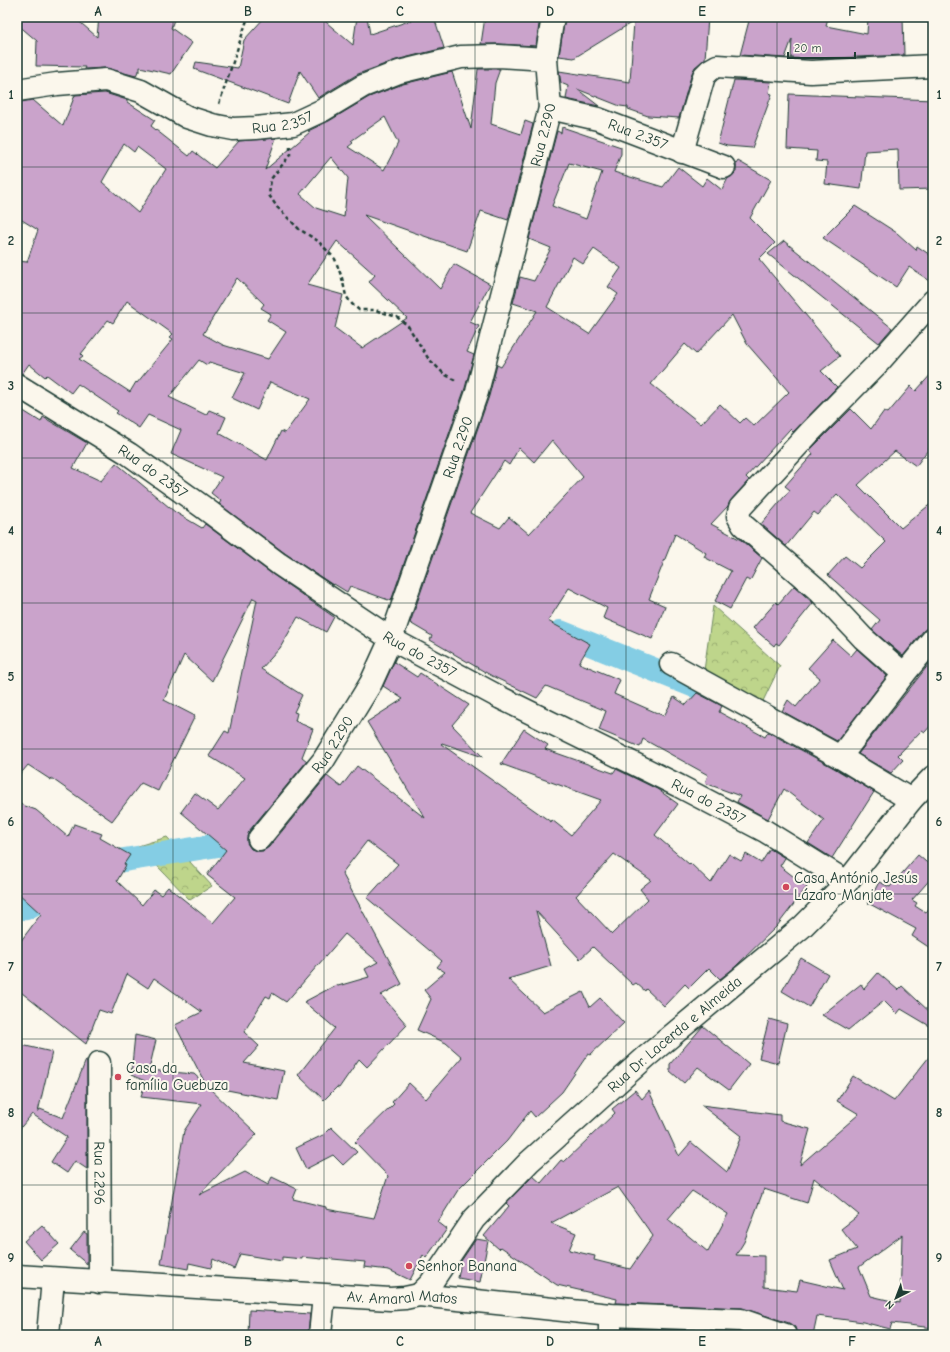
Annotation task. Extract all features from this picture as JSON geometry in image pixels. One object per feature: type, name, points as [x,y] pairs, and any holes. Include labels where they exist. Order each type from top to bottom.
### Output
[{"type":"street","name":"Rua 2.290","points":[[259,839],[323,761],[371,683],[391,639],[477,392],[550,108],[546,59],[553,17]]},
{"type":"street","name":"Rua 2.357","points":[[17,90],[57,84],[106,80],[141,91],[187,117],[212,125],[233,129],[293,124],[323,110],[363,86],[400,72],[461,57],[498,56],[546,59]]},
{"type":"street","points":[[682,152],[704,76],[717,66],[811,72],[933,66]]},
{"type":"street","name":"Rua 2.357","points":[[550,108],[598,119],[724,167]]},
{"type":"street","points":[[904,674],[863,638],[819,591],[743,525],[738,516],[740,508],[811,431],[879,362],[933,301]]},
{"type":"street","name":"Rua do 2357","points":[[17,384],[129,454],[279,564],[391,639],[501,698],[679,786],[765,831],[847,882]]},
{"type":"street","points":[[840,757],[933,639]]},
{"type":"street","points":[[671,664],[840,757],[911,800]]},
{"type":"street","name":"Rua Dr. Lacerda e Almeida","points":[[419,1295],[431,1283],[474,1219],[529,1162],[646,1057],[802,927],[847,882],[911,800],[933,777]]},
{"type":"street","name":"Rua 2.296","points":[[99,1063],[100,1282]]},
{"type":"street","name":"Av. Amaral Matos","points":[[17,1276],[324,1296],[390,1299],[419,1295],[610,1325],[741,1327],[785,1335]]},
{"type":"street","points":[[48,1335],[53,1279]]},
{"type":"street","points":[[320,1335],[324,1296]]},
{"type":"path","points":[[212,125],[248,17]]},
{"type":"path","points":[[289,143],[290,155],[271,179],[270,195],[276,207],[299,229],[318,241],[335,259],[342,278],[346,296],[352,304],[359,310],[375,310],[397,317],[408,326],[428,358],[444,374],[477,392]]},
{"type":"green space","points":[[713,606],[780,666],[763,701],[703,678]]},
{"type":"green space","points":[[167,837],[212,886],[190,900],[138,846]]},
{"type":"building","points":[[17,17],[74,17],[97,37],[99,17],[148,20],[149,17],[175,17],[171,28],[192,43],[171,74],[140,67],[140,71],[138,71],[136,76],[105,68],[84,69],[85,67],[36,66],[37,41],[17,24]]},
{"type":"building","points":[[265,17],[320,17],[353,45],[357,17],[367,17],[370,34],[421,17],[434,17],[444,48],[396,60],[358,74],[318,98],[300,71],[288,104],[194,69],[196,62],[238,68],[244,40]]},
{"type":"building","points":[[485,17],[540,17],[536,46],[481,44]]},
{"type":"building","points":[[565,17],[708,17],[705,59],[695,67],[692,73],[679,118],[648,116],[628,109],[628,107],[620,106],[577,89],[599,106],[566,99],[568,86],[561,83],[559,71],[630,82],[634,21],[574,58],[559,56]]},
{"type":"building","points":[[750,17],[828,17],[826,26],[867,34],[868,17],[903,17],[904,55],[811,59],[791,58],[792,39],[785,58],[740,55]]},
{"type":"building","points":[[478,69],[500,69],[495,83],[491,124],[521,134],[525,121],[533,124],[508,220],[481,211],[467,251],[364,215],[440,289],[454,264],[490,284],[470,322],[479,326],[467,352],[474,355],[465,388],[391,601],[350,586],[347,592],[334,584],[333,585],[286,554],[219,504],[221,501],[211,493],[222,477],[171,454],[181,430],[148,415],[139,428],[116,413],[118,411],[78,384],[71,393],[47,375],[45,377],[29,364],[22,374],[17,373],[17,261],[27,262],[38,230],[17,217],[17,106],[21,102],[33,100],[63,126],[75,95],[105,93],[127,100],[127,102],[155,120],[151,126],[189,156],[193,151],[215,168],[239,141],[276,138],[265,170],[310,132],[308,131],[329,121],[369,97],[403,84],[452,72],[471,129]],"holes":[[[385,117],[398,143],[384,170],[348,147],[353,143],[351,141]],[[124,144],[134,152],[137,147],[166,169],[138,213],[102,182]],[[331,157],[348,178],[344,217],[316,208],[300,194]],[[337,241],[375,275],[369,282],[407,318],[362,348],[335,328],[343,295],[307,285]],[[237,278],[264,304],[261,308],[271,314],[267,320],[286,332],[268,359],[223,345],[203,334]],[[127,301],[173,334],[170,337],[173,339],[137,383],[136,382],[130,392],[79,359],[83,356],[81,354],[108,320],[113,323]],[[199,360],[207,365],[209,362],[245,373],[232,398],[257,410],[270,382],[310,399],[285,433],[281,431],[267,460],[219,433],[226,417],[209,410],[206,415],[169,397]]]},
{"type":"building","points":[[734,80],[771,82],[769,93],[772,94],[752,148],[727,146],[718,143]]},
{"type":"building","points":[[789,94],[933,100],[933,189],[899,190],[898,149],[865,151],[861,189],[825,184],[827,162],[816,161],[817,151],[787,149]]},
{"type":"building","points":[[562,127],[621,147],[621,154],[614,172],[663,187],[678,167],[702,186],[707,178],[722,190],[728,178],[736,172],[736,164],[738,161],[771,180],[750,218],[775,243],[759,259],[840,356],[821,371],[837,387],[793,432],[790,429],[746,477],[749,480],[711,524],[741,540],[762,558],[750,581],[746,579],[730,609],[715,601],[731,571],[704,557],[706,553],[675,534],[649,599],[665,606],[652,639],[603,618],[607,608],[569,588],[548,621],[590,644],[579,663],[620,680],[614,694],[664,716],[674,697],[686,705],[697,693],[722,706],[719,712],[765,737],[768,732],[874,792],[832,858],[808,843],[824,820],[784,789],[768,819],[737,802],[740,796],[705,783],[708,775],[643,739],[640,747],[599,730],[606,711],[546,686],[537,698],[492,676],[430,640],[432,636],[410,623],[489,396],[497,365],[501,367],[537,311],[513,303],[520,277],[534,281],[551,248],[529,239],[557,131],[561,133]],"holes":[[[569,163],[602,172],[586,219],[552,206]],[[594,249],[621,268],[608,287],[618,294],[589,334],[547,307],[573,257],[583,264]],[[732,315],[747,344],[789,392],[754,426],[745,418],[740,423],[720,404],[701,424],[651,384],[685,344],[696,354]],[[552,440],[583,477],[529,534],[509,517],[500,528],[470,513],[504,461],[509,465],[519,448],[534,462]]]},
{"type":"building","points":[[855,206],[897,233],[916,250],[917,246],[933,257],[933,283],[909,267],[896,287],[823,238]]},
{"type":"building","points":[[784,241],[892,328],[879,343],[768,254]]},
{"type":"building","points":[[933,372],[933,443],[916,466],[895,451],[858,485],[901,528],[933,502],[933,627],[928,627],[923,631],[903,656],[872,630],[880,620],[828,575],[845,556],[860,568],[886,542],[837,494],[818,515],[814,512],[786,546],[761,524],[790,490],[785,486],[813,454],[810,450],[851,409],[871,429],[884,411],[888,413],[911,386],[916,391]]},
{"type":"building","points":[[17,407],[41,422],[43,417],[87,443],[73,468],[101,481],[116,463],[175,512],[202,528],[205,524],[272,574],[334,617],[326,632],[298,617],[280,648],[261,669],[302,695],[294,712],[297,713],[295,721],[313,729],[302,757],[307,761],[249,831],[247,843],[251,849],[263,851],[269,847],[327,776],[341,787],[357,766],[425,818],[367,722],[403,699],[383,686],[394,662],[417,677],[420,673],[469,705],[452,725],[483,757],[442,743],[441,744],[551,822],[552,820],[571,835],[601,800],[501,764],[524,729],[548,745],[545,749],[613,773],[616,769],[657,789],[678,804],[655,835],[689,864],[690,863],[711,883],[729,854],[741,861],[746,854],[761,863],[770,849],[785,858],[780,866],[807,887],[777,926],[734,968],[720,979],[709,968],[689,988],[685,984],[664,1006],[646,989],[645,991],[636,983],[633,985],[593,947],[580,959],[536,911],[551,966],[508,979],[543,1012],[583,992],[590,1007],[600,998],[624,1023],[590,1055],[588,1054],[562,1092],[535,1117],[530,1111],[507,1141],[458,1190],[438,1222],[447,1229],[426,1258],[423,1255],[410,1280],[389,1270],[364,1267],[365,1262],[302,1257],[302,1259],[282,1257],[282,1261],[240,1254],[234,1269],[213,1259],[211,1268],[189,1263],[188,1269],[161,1264],[184,1131],[202,1104],[141,1097],[145,1081],[131,1075],[135,1035],[156,1040],[149,1070],[194,1074],[206,1085],[175,1025],[202,1012],[154,978],[148,988],[127,974],[111,1014],[99,1010],[86,1044],[17,989],[17,946],[41,914],[17,892],[17,803],[36,810],[68,837],[74,824],[102,834],[100,838],[130,855],[124,864],[126,865],[117,881],[142,905],[154,890],[161,895],[168,887],[213,923],[235,897],[207,875],[226,850],[181,812],[195,793],[218,810],[245,778],[209,756],[225,731],[229,733],[257,600],[253,598],[212,681],[184,655],[164,700],[195,716],[158,791],[141,783],[112,821],[51,778],[51,780],[28,765],[17,778]],"holes":[[[367,841],[398,864],[367,898],[442,961],[437,967],[445,972],[424,990],[431,999],[417,1030],[446,1043],[462,1057],[426,1099],[409,1083],[392,1102],[394,1104],[355,1142],[388,1176],[374,1218],[326,1209],[326,1207],[293,1199],[297,1189],[272,1177],[268,1185],[245,1172],[199,1195],[257,1134],[207,1086],[278,1100],[284,1071],[244,1063],[259,1046],[244,1032],[266,996],[270,998],[272,993],[286,1002],[345,934],[378,962],[365,969],[369,977],[338,986],[336,985],[304,1002],[335,1028],[298,1075],[324,1100],[337,1087],[339,1088],[359,1059],[367,1067],[407,1025],[381,995],[402,984],[342,873]],[[614,854],[651,880],[640,889],[648,899],[612,934],[576,896]]]},
{"type":"building","points":[[794,586],[813,603],[779,645],[776,643],[774,646],[753,628],[776,602],[778,604]]},
{"type":"building","points":[[833,640],[851,656],[857,649],[887,676],[837,741],[782,711],[788,700],[796,707],[820,678],[808,668]]},
{"type":"building","points":[[933,659],[933,723],[925,732],[922,730],[898,755],[903,760],[891,773],[858,754]]},
{"type":"building","points":[[918,855],[933,868],[933,876],[912,900],[917,903],[915,906],[926,913],[933,902],[933,950],[912,936],[916,929],[868,903],[879,882],[890,887]]},
{"type":"building","points":[[801,958],[828,974],[809,1007],[782,991]]},
{"type":"building","points":[[878,973],[898,990],[902,986],[933,1015],[933,1028],[901,1009],[897,1014],[884,1001],[848,1030],[822,1015],[861,984],[864,989]]},
{"type":"building","points":[[769,1019],[787,1024],[778,1063],[759,1058]]},
{"type":"building","points":[[703,1026],[749,1064],[729,1090],[698,1067],[684,1083],[670,1071],[670,1064]]},
{"type":"building","points":[[17,1044],[52,1052],[38,1112],[40,1109],[63,1118],[87,1060],[87,1169],[75,1161],[67,1173],[51,1162],[67,1137],[32,1114],[17,1132]]},
{"type":"building","points":[[933,1052],[933,1328],[892,1323],[890,1329],[863,1322],[817,1316],[813,1335],[797,1335],[795,1327],[789,1323],[742,1308],[616,1303],[617,1299],[557,1285],[501,1247],[499,1249],[484,1236],[509,1206],[506,1203],[533,1176],[541,1183],[561,1160],[564,1162],[615,1113],[612,1109],[635,1090],[642,1099],[649,1091],[679,1156],[691,1142],[727,1172],[741,1136],[701,1105],[780,1115],[780,1121],[810,1129],[800,1165],[859,1114],[837,1101],[853,1076],[894,1101]],"holes":[[[814,1178],[859,1215],[841,1229],[857,1249],[830,1260],[843,1290],[800,1280],[797,1291],[764,1287],[764,1256],[736,1255],[744,1242],[764,1189],[807,1203]],[[618,1187],[653,1236],[630,1269],[594,1260],[595,1256],[569,1250],[576,1233],[551,1223]],[[692,1191],[728,1214],[708,1252],[668,1219]],[[902,1235],[900,1303],[871,1296],[859,1267]]]},
{"type":"building","points":[[331,1127],[357,1152],[343,1165],[333,1155],[306,1169],[296,1148],[323,1135]]},
{"type":"building","points":[[42,1225],[59,1244],[41,1260],[24,1241]]},
{"type":"building","points":[[84,1232],[87,1234],[87,1264],[70,1250]]},
{"type":"building","points":[[476,1239],[488,1241],[480,1282],[458,1278],[461,1261]]},
{"type":"building","points":[[249,1310],[310,1314],[308,1335],[248,1335]]},
{"type":"building","points":[[622,1328],[700,1331],[700,1335],[622,1335]]},
{"type":"waterway","points":[[560,632],[700,688]]},
{"type":"waterway","points":[[95,869],[105,863],[250,840],[270,816]]},
{"type":"waterway","points":[[17,901],[26,908],[60,889]]},
{"type":"place","name":"Casa António Jesús Lázaro Manjate","points":[[786,887]]},
{"type":"place","name":"Casa da família Guebuza","points":[[118,1077]]},
{"type":"place","name":"Senhor Banana","points":[[409,1266]]}]
